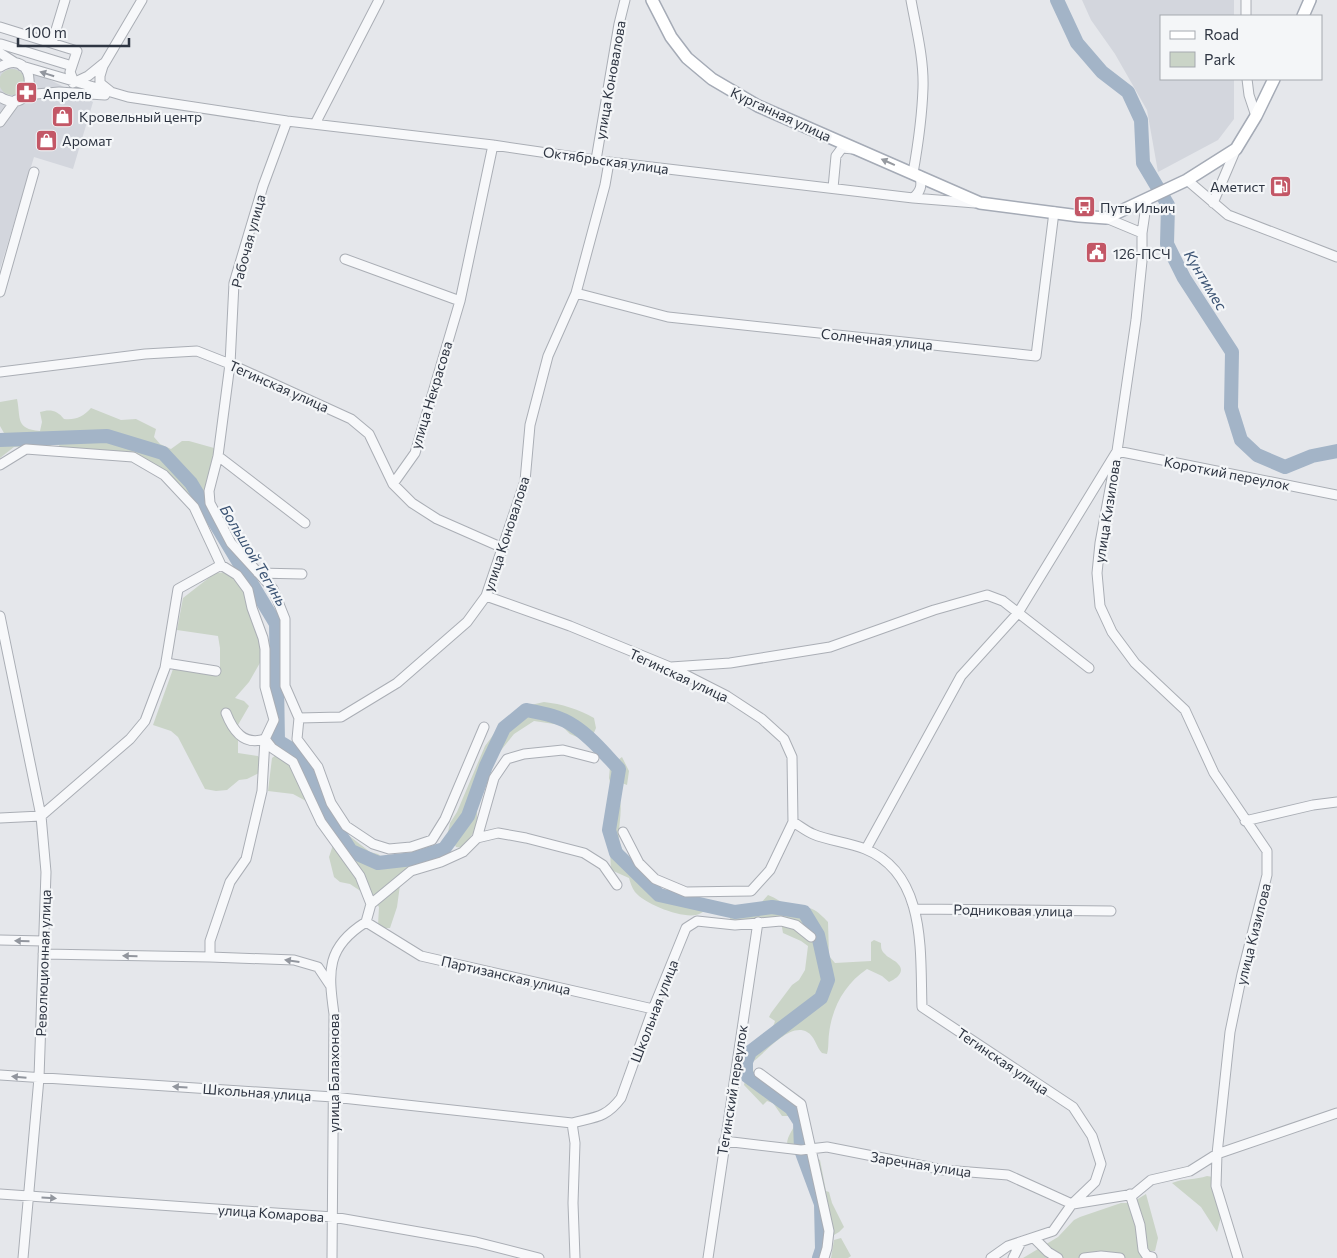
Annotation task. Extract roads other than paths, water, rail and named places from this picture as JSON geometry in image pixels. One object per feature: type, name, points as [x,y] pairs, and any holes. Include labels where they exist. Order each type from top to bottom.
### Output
[{"type":"main road","name":"Курганная улица","points":[[652,0],[671,37],[686,58],[712,79],[758,106],[980,203]]},
{"type":"main road","points":[[1303,15],[1310,0]]},
{"type":"main road","points":[[1236,149],[1256,116],[1274,80]]},
{"type":"main road","name":"Октябрьская улица","points":[[980,203],[1106,218],[1188,180],[1236,149]]},
{"type":"street","points":[[52,43],[65,0]]},
{"type":"street","points":[[117,94],[104,87],[100,80],[102,69],[142,0]]},
{"type":"street","points":[[315,124],[378,0]]},
{"type":"street","name":"улица Коновалова","points":[[596,160],[619,24],[625,0]]},
{"type":"street","points":[[911,0],[918,37],[923,87],[916,175],[922,184],[921,189],[913,198]]},
{"type":"street","points":[[1246,0],[1246,15]]},
{"type":"street","points":[[0,27],[77,51],[70,72],[74,82]]},
{"type":"street","points":[[1,44],[72,66]]},
{"type":"street","points":[[0,53],[20,65],[30,76],[30,87],[25,95]]},
{"type":"street","points":[[47,92],[88,76],[108,59]]},
{"type":"street","points":[[0,67],[11,63],[20,65]]},
{"type":"street","name":"Октябрьская улица","points":[[20,65],[128,97],[287,121],[913,198],[980,203]]},
{"type":"street","points":[[1247,80],[1249,94],[1256,116]]},
{"type":"street","points":[[0,122],[16,100],[25,95],[47,92],[128,97]]},
{"type":"street","points":[[0,97],[7,100],[16,100]]},
{"type":"street","name":"Рабочая улица","points":[[230,364],[234,283],[263,186],[287,121]]},
{"type":"street","points":[[815,131],[828,140],[836,156]]},
{"type":"street","name":"улица Некрасова","points":[[393,484],[414,453],[460,301],[493,145]]},
{"type":"street","name":"Курганная улица","points":[[833,188],[836,156],[842,148],[862,150]]},
{"type":"street","points":[[1213,203],[1236,149]]},
{"type":"street","name":"улица Коновалова","points":[[298,718],[341,717],[397,683],[467,622],[486,596],[525,481],[530,425],[548,356],[576,293],[605,186],[609,162]]},
{"type":"street","points":[[0,292],[34,172]]},
{"type":"street","points":[[1188,180],[1228,215],[1337,257]]},
{"type":"street","name":"улица Кизилова","points":[[1147,199],[1142,234],[1142,261],[1136,320],[1097,572],[1100,606],[1112,632],[1135,663],[1186,710],[1214,774],[1267,851],[1267,875],[1242,974],[1230,1032],[1217,1154],[1216,1186],[1238,1258]]},
{"type":"street","name":"Солнечная улица","points":[[576,293],[668,317],[1036,356],[1054,212]]},
{"type":"street","points":[[1106,218],[1142,234]]},
{"type":"street","points":[[345,259],[460,301]]},
{"type":"street","name":"Тегинская улица","points":[[0,372],[145,354],[197,351],[352,419],[370,434],[393,484],[412,503],[437,519],[503,548]]},
{"type":"street","points":[[230,364],[218,456],[209,491],[210,503],[231,543],[273,590],[285,619],[285,686],[298,718],[297,738],[318,767],[331,803],[346,826],[373,844],[388,849],[411,847],[432,840],[445,819],[484,727]]},
{"type":"street","points":[[0,465],[3,461],[26,449],[133,457],[164,475],[194,507],[221,565],[237,575],[248,590],[263,638],[265,649],[264,687],[274,720],[265,739],[268,751],[262,791],[246,859],[230,882],[210,941],[210,957]]},
{"type":"street","name":"улица Кизилова","points":[[866,849],[961,676],[1018,613],[1117,451]]},
{"type":"street","name":"Короткий переулок","points":[[1117,451],[1337,495]]},
{"type":"street","points":[[218,456],[305,523]]},
{"type":"street","points":[[0,818],[41,816],[130,739],[145,721],[166,663],[178,589],[221,565]]},
{"type":"street","points":[[258,573],[302,574]]},
{"type":"street","points":[[670,668],[730,663],[830,647],[934,610],[987,595],[1003,601],[1089,668]]},
{"type":"street","name":"Тегинская улица","points":[[486,596],[570,626],[670,668],[728,696],[762,719],[784,739],[792,756],[793,822],[770,870],[751,890],[686,892],[656,879],[639,863],[623,832]]},
{"type":"street","points":[[1,622],[12,671]]},
{"type":"street","points":[[0,639],[2,651],[12,671]]},
{"type":"street","points":[[166,663],[216,670]]},
{"type":"street","name":"Революционная улица","points":[[12,671],[41,816],[46,872],[39,1078],[23,1258]]},
{"type":"street","points":[[226,713],[230,723],[241,737],[248,741],[265,739]]},
{"type":"street","points":[[366,922],[371,904],[411,871],[441,862],[463,852],[477,838],[494,778],[506,759],[524,754],[563,750],[594,758]]},
{"type":"street","points":[[268,751],[293,762],[321,822],[360,876],[371,904]]},
{"type":"street","points":[[1245,821],[1313,805],[1337,802]]},
{"type":"street","name":"Тегинская улица","points":[[793,822],[814,834],[866,849],[890,864],[904,882],[915,909],[920,954],[922,1007],[1073,1107],[1092,1136],[1101,1164],[1095,1182],[1072,1204]]},
{"type":"street","points":[[477,838],[498,833],[584,853],[603,864],[617,885]]},
{"type":"street","name":"Родниковая улица","points":[[915,909],[1111,911]]},
{"type":"street","name":"Школьная улица","points":[[0,1075],[333,1097],[572,1123],[602,1116],[612,1110],[621,1098],[653,1009],[686,928],[697,921],[735,925],[758,922]]},
{"type":"street","name":"улица Балахонова","points":[[332,1258],[334,1014],[330,985],[331,963],[339,946],[352,931],[366,922]]},
{"type":"street","name":"Партизанская улица","points":[[366,922],[421,956],[653,1009]]},
{"type":"street","points":[[758,922],[781,922],[796,925],[811,937]]},
{"type":"street","name":"Тегинский переулок","points":[[708,1258],[758,922]]},
{"type":"street","points":[[0,940],[43,941]]},
{"type":"street","points":[[43,954],[294,960],[318,967],[330,985]]},
{"type":"street","points":[[759,1073],[802,1104],[829,1231],[824,1258]]},
{"type":"street","points":[[991,1258],[1008,1246],[1053,1231],[1072,1204],[1134,1194],[1151,1180],[1190,1170],[1217,1154],[1337,1113]]},
{"type":"street","points":[[572,1123],[575,1144],[575,1258]]},
{"type":"street","name":"Заречная улица","points":[[724,1141],[801,1150],[827,1147],[944,1170],[1008,1175],[1072,1204]]},
{"type":"street","name":"улица Комарова","points":[[0,1194],[333,1217],[476,1242],[539,1258]]},
{"type":"street","points":[[1130,1194],[1140,1225],[1143,1250],[1147,1256],[1152,1257],[1148,1258]]},
{"type":"street","points":[[1034,1238],[1048,1252],[1058,1258]]},
{"type":"street","points":[[1013,1258],[1021,1242]]},
{"type":"street","points":[[1084,1258],[1101,1256],[1120,1258]]},
{"type":"waterway","name":"Кунтимес","points":[[1057,0],[1077,43],[1102,72],[1128,92],[1141,120],[1143,163],[1168,205],[1167,244],[1184,278],[1232,352],[1231,408],[1241,440],[1257,455],[1285,467],[1312,456],[1337,451]]},
{"type":"waterway","name":"Большой Тегинь","points":[[0,440],[107,436],[163,453],[191,483],[276,624],[278,741],[301,755],[320,803],[351,851],[378,863],[413,859],[444,849],[468,816],[486,766],[504,728],[526,710],[557,717],[574,726],[592,740],[619,769],[609,830],[616,853],[659,895],[735,912],[772,907],[804,912],[818,935],[828,980],[821,998],[750,1052],[746,1062],[746,1075],[791,1108],[800,1122],[801,1150],[821,1204],[822,1249],[819,1258]]},
{"type":"place","name":"Апрель","points":[[27,93]]},
{"type":"place","name":"Кровельный центр","points":[[63,116]]},
{"type":"place","name":"Аромат","points":[[46,140]]},
{"type":"place","name":"Аметист","points":[[1281,186]]},
{"type":"place","name":"Путь Ильич","points":[[1084,207]]},
{"type":"place","name":"126-ПСЧ","points":[[1097,253]]}]
